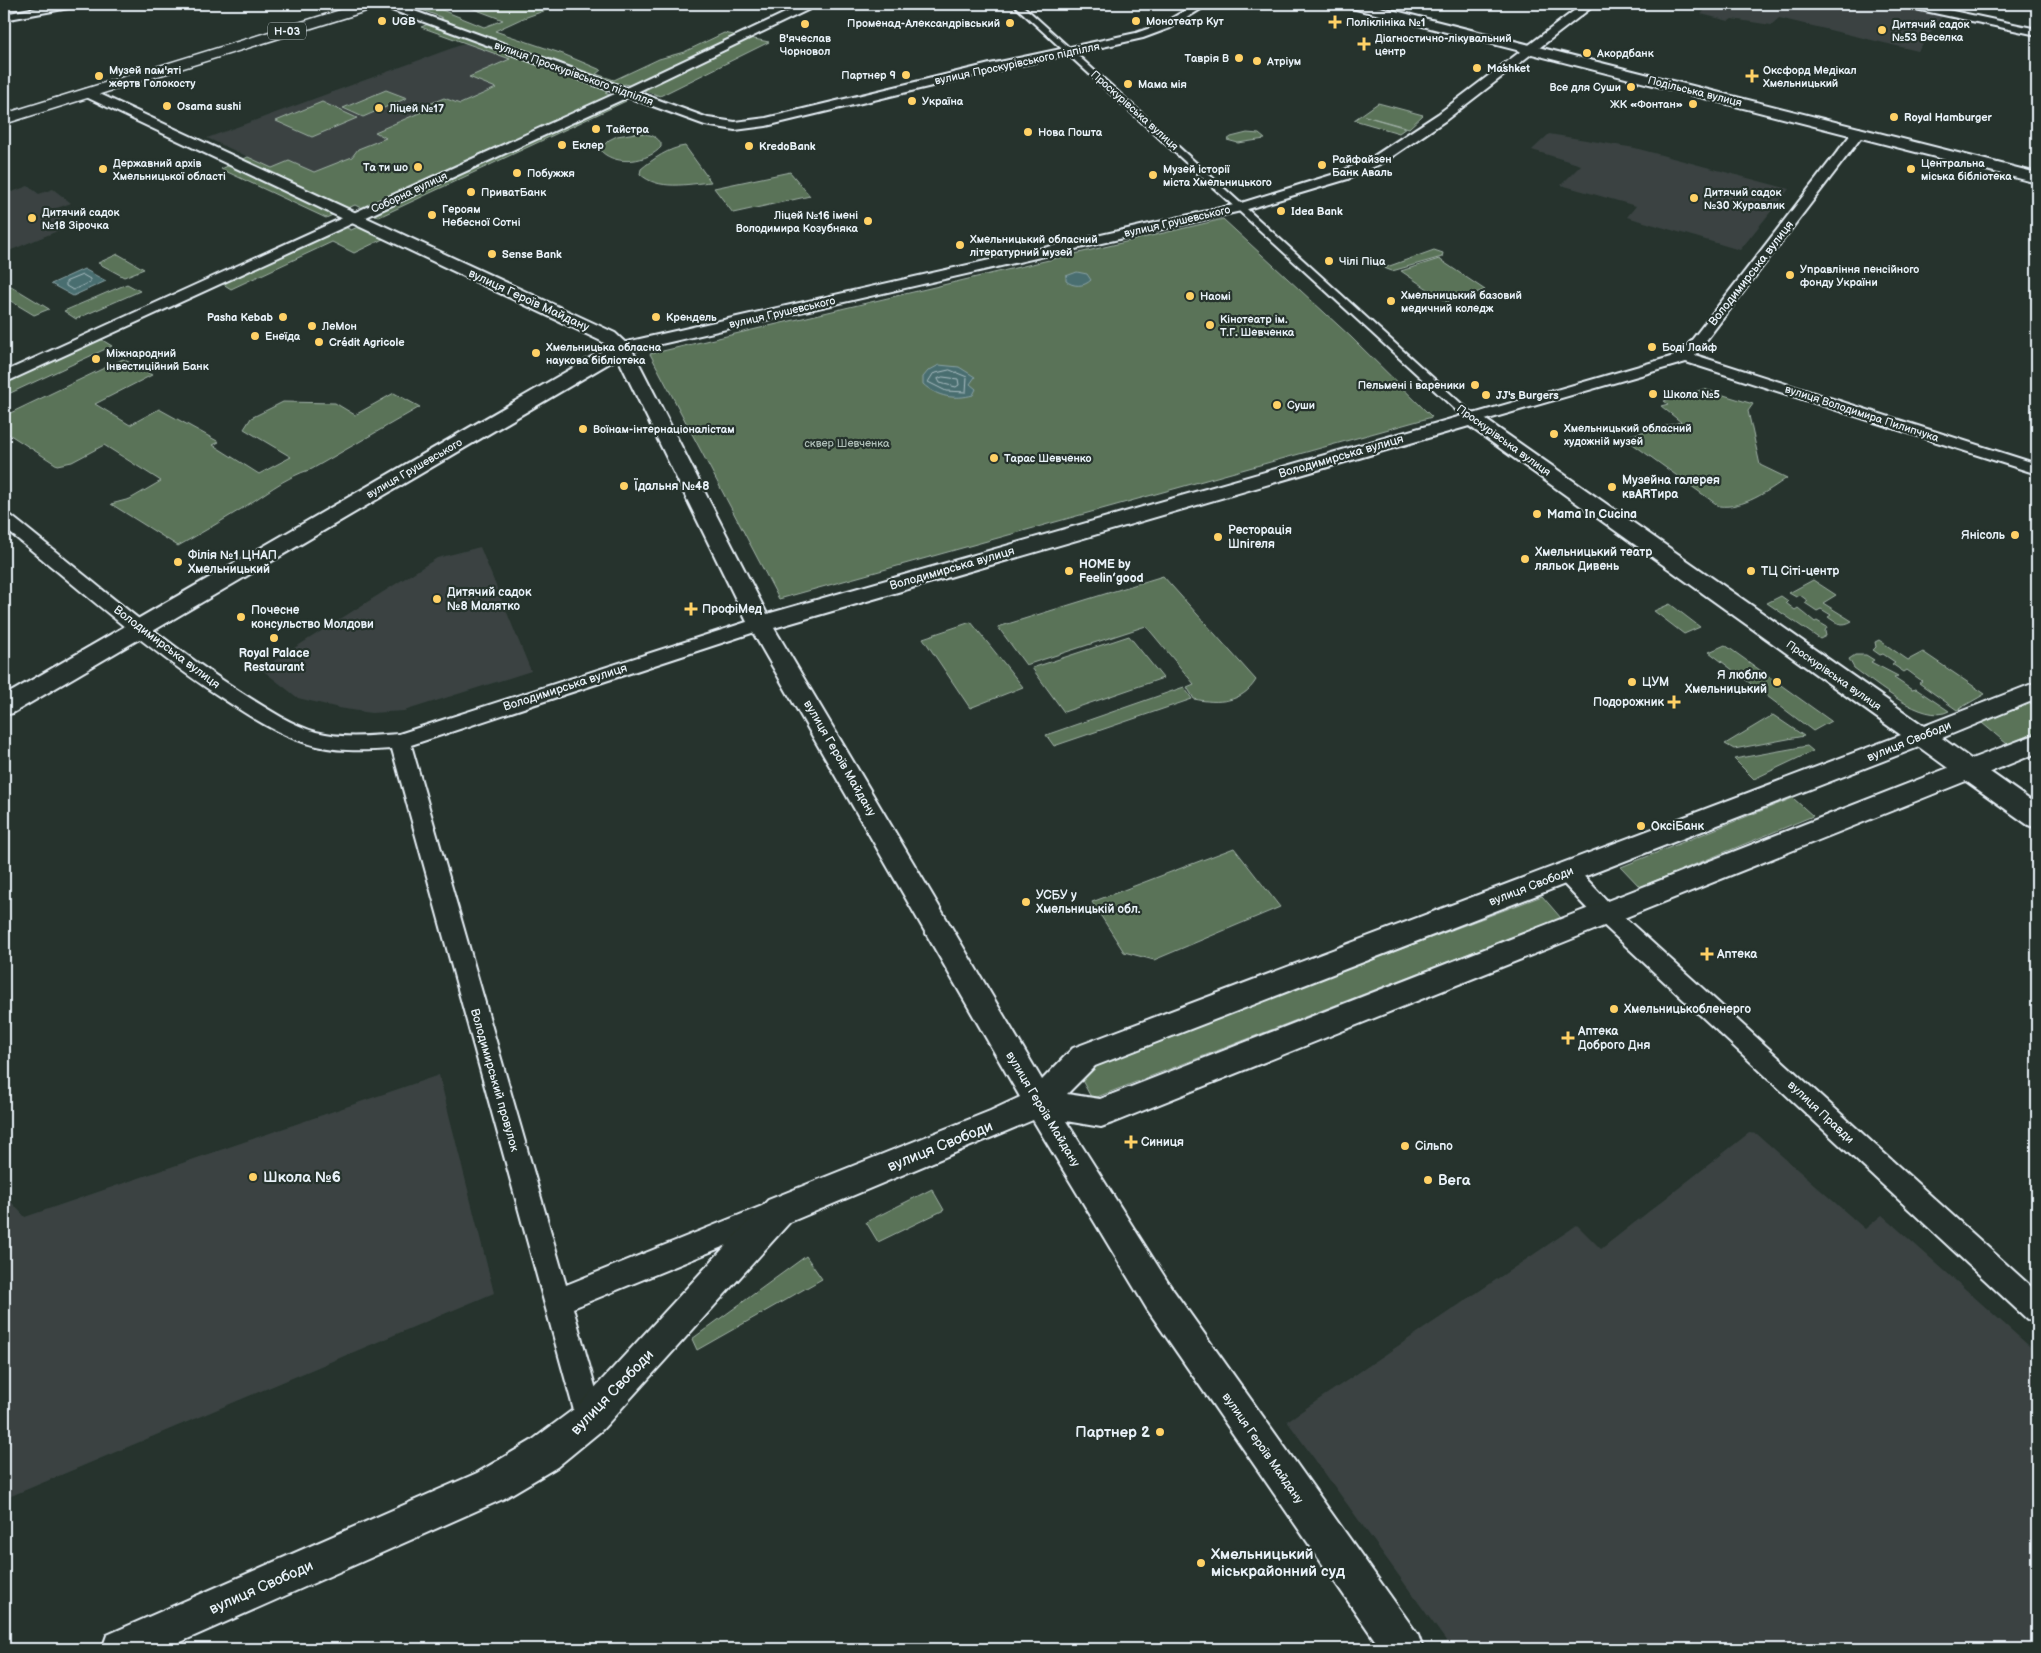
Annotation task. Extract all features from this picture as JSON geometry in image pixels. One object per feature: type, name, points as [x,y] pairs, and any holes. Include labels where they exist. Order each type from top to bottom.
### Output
[{"type":"main road","name":"Н-03","points":[[4,119],[374,4]]},
{"type":"street","points":[[4,17],[74,4]]},
{"type":"street","name":"вулиця Проскурівського підпілля","points":[[385,4],[626,93],[716,124],[742,126],[766,122],[990,68],[1112,42],[1153,31],[1203,4]]},
{"type":"street","name":"Соборна вулиця","points":[[4,378],[626,93],[812,4]]},
{"type":"street","name":"Проскурівська вулиця","points":[[1017,4],[1472,419],[2037,818]]},
{"type":"street","name":"Подільська вулиця","points":[[1353,4],[2037,178]]},
{"type":"street","name":"вулиця Грушевського","points":[[4,706],[622,348],[1241,207],[1343,176],[1371,163],[1442,117],[1590,4]]},
{"type":"street","points":[[1906,4],[2037,32]]},
{"type":"street","points":[[1957,15],[1967,4]]},
{"type":"street","name":"вулиця Героїв Майдану","points":[[90,93],[608,337],[622,348],[760,624],[1039,1103],[1158,1298],[1404,1649]]},
{"type":"street","name":"Володимирська вулиця","points":[[4,519],[189,666],[230,694],[296,733],[322,741],[352,744],[400,741],[760,624],[1686,357],[1859,132]]},
{"type":"street","name":"вулиця Володимира Пилипчука","points":[[1686,357],[2037,469]]},
{"type":"street","name":"вулиця Свободи","points":[[121,1649],[490,1486],[544,1454],[590,1418],[779,1211],[1001,1121],[1039,1103],[1084,1056],[1922,737],[2037,690]]},
{"type":"street","name":"Володимирський провулок","points":[[400,741],[590,1418]]},
{"type":"street","points":[[1039,1103],[1101,1113],[2037,743]]},
{"type":"street","name":"вулиця Правди","points":[[1567,872],[1606,914],[2037,1310]]},
{"type":"street","points":[[558,1302],[779,1211]]},
{"type":"shaded area","points":[[741,4],[796,4],[776,13]]},
{"type":"shaded area","name":"Дитячий садок №53 Веселка","points":[[1705,4],[1886,4],[1942,16],[1918,51],[1779,18],[1771,25],[1732,19],[1729,21],[1701,14],[1710,5]]},
{"type":"shaded area","name":"Ліцей №17","points":[[466,43],[550,73],[301,181],[207,138]]},
{"type":"shaded area","name":"Дитячий садок №30 Журавлик","points":[[1549,134],[1635,148],[1789,189],[1740,250],[1627,217],[1636,206],[1561,185],[1581,165],[1532,150]]},
{"type":"shaded area","name":"Дитячий садок №18 Зірочка","points":[[28,186],[39,194],[53,189],[71,203],[49,211],[72,225],[4,253],[4,191],[8,189],[12,192]]},
{"type":"shaded area","name":"Дитячий садок №8 Малятко","points":[[480,547],[531,671],[404,711],[371,713],[339,708],[298,698],[261,669],[437,558]]},
{"type":"shaded area","points":[[439,1075],[494,1293],[4,1499],[4,1194],[25,1217]]},
{"type":"shaded area","points":[[1749,1133],[1757,1134],[1865,1229],[1882,1215],[2037,1353],[2037,1649],[1452,1649],[1287,1421],[1577,1225],[1601,1249]]},
{"type":"green space","points":[[407,4],[427,4],[484,27],[503,20],[461,4],[552,4],[558,6],[521,19],[495,31],[563,54],[601,70],[596,74],[614,80],[659,59],[684,52],[724,33],[769,42],[660,96],[625,84],[605,93],[626,101],[379,217],[355,205],[326,218],[221,169],[248,157],[272,168],[289,161],[314,172],[352,157],[358,149],[386,138],[375,132],[426,110],[422,107],[444,98],[460,104],[496,88],[469,77],[510,59],[421,27],[443,18]]},
{"type":"green space","points":[[386,90],[407,98],[363,117],[343,108]]},
{"type":"green space","points":[[322,102],[357,118],[312,137],[276,121]]},
{"type":"green space","points":[[1378,103],[1423,115],[1409,128],[1365,116],[1406,128],[1399,133],[1354,120]]},
{"type":"green space","points":[[636,133],[653,136],[659,140],[661,147],[641,159],[624,161],[602,152],[601,148],[609,140],[617,136]]},
{"type":"green space","points":[[1247,133],[1259,134],[1265,139],[1238,143],[1227,140],[1231,137]]},
{"type":"green space","points":[[685,146],[711,182],[664,185],[655,183],[640,174],[641,169],[656,158],[673,149]]},
{"type":"green space","points":[[790,172],[810,196],[733,213],[714,188]]},
{"type":"green space","name":"сквер Шевченка","points":[[1223,219],[1351,337],[1432,417],[779,599],[650,354]]},
{"type":"green space","points":[[343,226],[351,230],[360,226],[385,238],[354,253],[332,242],[231,289],[220,282]]},
{"type":"green space","points":[[1434,250],[1443,253],[1442,257],[1392,271],[1384,268]]},
{"type":"green space","points":[[118,254],[144,269],[124,277],[98,263]]},
{"type":"green space","points":[[1439,259],[1485,290],[1447,302],[1401,271]]},
{"type":"green space","points":[[127,284],[140,291],[76,319],[64,311]]},
{"type":"green space","points":[[11,286],[49,309],[34,315],[4,297],[4,290]]},
{"type":"green space","points":[[99,338],[112,346],[4,396],[4,382]]},
{"type":"green space","points":[[123,359],[152,375],[95,404],[130,425],[159,409],[219,442],[213,445],[259,474],[291,457],[244,429],[251,418],[283,402],[335,403],[355,415],[394,393],[420,407],[312,469],[283,482],[178,546],[111,504],[130,499],[161,481],[104,445],[72,462],[57,465],[4,431],[4,416]]},
{"type":"green space","points":[[1704,389],[1753,404],[1748,411],[1760,465],[1787,478],[1746,502],[1737,505],[1719,506],[1623,437],[1681,422],[1661,406],[1668,404],[1664,401]]},
{"type":"green space","points":[[1163,576],[1256,680],[1244,693],[1229,700],[1194,699],[1187,687],[1194,684],[1146,626],[1026,665],[998,627]]},
{"type":"green space","points":[[1813,580],[1836,595],[1823,603],[1852,621],[1845,624],[1836,622],[1828,617],[1831,615],[1821,609],[1817,611],[1805,603],[1808,601],[1800,595],[1796,597],[1789,593]]},
{"type":"green space","points":[[1781,596],[1795,610],[1798,608],[1815,622],[1817,621],[1827,627],[1825,631],[1826,636],[1820,639],[1767,603]]},
{"type":"green space","points":[[1670,604],[1700,627],[1684,634],[1654,611]]},
{"type":"green space","points":[[971,622],[1023,687],[970,708],[923,638]]},
{"type":"green space","points":[[1129,636],[1163,678],[1064,712],[1032,668]]},
{"type":"green space","points":[[1879,640],[1908,660],[1923,652],[1985,694],[1957,710],[1919,683],[1922,681],[1907,670],[1904,672],[1892,664],[1895,662],[1873,650],[1876,647],[1875,642]]},
{"type":"green space","points":[[1725,645],[1831,721],[1813,731],[1709,652]]},
{"type":"green space","points":[[1855,655],[1866,655],[1874,660],[1871,662],[1898,676],[1894,678],[1912,690],[1916,689],[1949,711],[1939,714],[1913,708],[1854,668],[1849,659]]},
{"type":"green space","points":[[1184,687],[1192,699],[1054,746],[1046,735]]},
{"type":"green space","points":[[2037,700],[2037,732],[2007,744],[1982,723]]},
{"type":"green space","points":[[1773,715],[1804,736],[1734,749],[1725,744]]},
{"type":"green space","points":[[1807,746],[1813,751],[1754,779],[1734,759]]},
{"type":"green space","points":[[1793,798],[1813,816],[1640,887],[1621,867]]},
{"type":"green space","points":[[1234,848],[1280,907],[1154,960],[1124,952],[1092,902]]},
{"type":"green space","points":[[1542,896],[1561,918],[1092,1099],[1077,1071]]},
{"type":"green space","points":[[932,1189],[944,1210],[878,1242],[866,1222]]},
{"type":"green space","points":[[806,1256],[822,1279],[697,1350],[692,1339]]},
{"type":"water","points":[[84,269],[106,281],[73,296],[51,284]]},
{"type":"water","points":[[1077,272],[1087,274],[1091,280],[1085,284],[1078,285],[1066,281],[1066,276]]},
{"type":"water","points":[[939,365],[959,367],[975,377],[970,384],[976,389],[973,395],[953,397],[940,395],[923,384],[923,377],[928,371]]},
{"type":"place","name":"UGB","points":[[382,21]]},
{"type":"place","name":"Монотеатр Кут","points":[[1136,21]]},
{"type":"place","name":"Поліклініка №1","points":[[1335,22]]},
{"type":"place","name":"Променад-Александрівський","points":[[1010,23]]},
{"type":"place","name":"В'ячеслав Чорновол","points":[[805,24]]},
{"type":"place","name":"Дитячий садок №53 Веселка","points":[[1882,30]]},
{"type":"place","name":"Діагностично-лікувальний центр","points":[[1364,44]]},
{"type":"place","name":"Акордбанк","points":[[1587,53]]},
{"type":"place","name":"Таврія В","points":[[1239,58]]},
{"type":"place","name":"Атріум","points":[[1257,61]]},
{"type":"place","name":"Mа́shket","points":[[1477,68]]},
{"type":"place","name":"Партнер 9","points":[[906,75]]},
{"type":"place","name":"Музей пам'яті жертв Голокосту","points":[[99,76]]},
{"type":"place","name":"Оксфорд Медікал Хмельницький","points":[[1752,76]]},
{"type":"place","name":"Мама мія","points":[[1128,84]]},
{"type":"place","name":"Все для Суши","points":[[1631,87]]},
{"type":"place","name":"Україна","points":[[912,101]]},
{"type":"place","name":"ЖК «Фонтан»","points":[[1693,104]]},
{"type":"place","name":"Osama sushi","points":[[167,106]]},
{"type":"place","name":"Ліцей №17","points":[[379,108]]},
{"type":"place","name":"Royal Hamburger","points":[[1894,117]]},
{"type":"place","name":"Тайстра","points":[[596,129]]},
{"type":"place","name":"Нова Пошта","points":[[1028,132]]},
{"type":"place","name":"Еклер","points":[[562,145]]},
{"type":"place","name":"KredoBank","points":[[749,146]]},
{"type":"place","name":"Райфайзен Банк Аваль","points":[[1322,165]]},
{"type":"place","name":"Та ти шо","points":[[418,167]]},
{"type":"place","name":"Державний архів Хмельницької області","points":[[103,169]]},
{"type":"place","name":"Центральна міська бібліотека","points":[[1911,169]]},
{"type":"place","name":"Побужжя","points":[[517,173]]},
{"type":"place","name":"Музей історії міста Хмельницького","points":[[1153,175]]},
{"type":"place","name":"ПриватБанк","points":[[471,192]]},
{"type":"place","name":"Дитячий садок №30 Журавлик","points":[[1694,198]]},
{"type":"place","name":"Idea Bank","points":[[1281,211]]},
{"type":"place","name":"Героям Небесної Сотні","points":[[432,215]]},
{"type":"place","name":"Дитячий садок №18 Зірочка","points":[[32,218]]},
{"type":"place","name":"Ліцей №16 імені Володимира Козубняка","points":[[868,221]]},
{"type":"place","name":"Хмельницький обласний літературний музей","points":[[960,245]]},
{"type":"place","name":"Sense Bank","points":[[492,254]]},
{"type":"place","name":"Чілі Піца","points":[[1329,261]]},
{"type":"place","name":"Управління пенсійного фонду України","points":[[1790,275]]},
{"type":"place","name":"Наомі","points":[[1190,296]]},
{"type":"place","name":"Хмельницький базовий медичний коледж","points":[[1391,301]]},
{"type":"place","name":"Pasha Kebab","points":[[283,317]]},
{"type":"place","name":"Крендель","points":[[656,317]]},
{"type":"place","name":"Кінотеатр ім. Т.Г. Шевченка","points":[[1210,325]]},
{"type":"place","name":"ЛеМон","points":[[312,326]]},
{"type":"place","name":"Енеїда","points":[[255,336]]},
{"type":"place","name":"Crédit Agricole","points":[[319,342]]},
{"type":"place","name":"Боді Лайф","points":[[1652,347]]},
{"type":"place","name":"Хмельницька обласна наукова бібліотека","points":[[536,353]]},
{"type":"place","name":"Міжнародний Інвестиційний Банк","points":[[96,359]]},
{"type":"place","name":"Пельмені і вареники","points":[[1475,385]]},
{"type":"place","name":"Школа №5","points":[[1653,394]]},
{"type":"place","name":"JJ's Burgers","points":[[1486,395]]},
{"type":"place","name":"Суши","points":[[1277,405]]},
{"type":"place","name":"Воїнам-інтернаціоналістам","points":[[583,429]]},
{"type":"place","name":"Хмельницький обласний художній музей","points":[[1554,434]]},
{"type":"place","name":"Тарас Шевченко","points":[[994,458]]},
{"type":"place","name":"Їдальня №48","points":[[624,486]]},
{"type":"place","name":"Музейна галерея квARTира","points":[[1612,487]]},
{"type":"place","name":"Mama In Cucina","points":[[1537,514]]},
{"type":"place","name":"Янісоль","points":[[2015,535]]},
{"type":"place","name":"Ресторація Шпігеля","points":[[1218,537]]},
{"type":"place","name":"Хмельницький театр ляльок Дивень","points":[[1525,559]]},
{"type":"place","name":"Філія №1 ЦНАП Хмельницький","points":[[178,562]]},
{"type":"place","name":"HOME by Feelin’good","points":[[1069,571]]},
{"type":"place","name":"ТЦ Сіті-центр","points":[[1751,571]]},
{"type":"place","name":"Дитячий садок №8 Малятко","points":[[437,599]]},
{"type":"place","name":"ПрофіМед","points":[[691,609]]},
{"type":"place","name":"Почесне консульство Молдови","points":[[241,617]]},
{"type":"place","name":"Royal Palace Restaurant","points":[[274,638]]},
{"type":"place","name":"ЦУМ","points":[[1632,682]]},
{"type":"place","name":"Я люблю Хмельницький","points":[[1777,682]]},
{"type":"place","name":"Подорожник","points":[[1674,702]]},
{"type":"place","name":"ОксіБанк","points":[[1641,826]]},
{"type":"place","name":"УСБУ у Хмельницькій обл.","points":[[1026,902]]},
{"type":"place","name":"Аптека","points":[[1707,954]]},
{"type":"place","name":"Хмельницькобленерго","points":[[1614,1009]]},
{"type":"place","name":"Аптека Доброго Дня","points":[[1568,1038]]},
{"type":"place","name":"Синиця","points":[[1131,1142]]},
{"type":"place","name":"Сільпо","points":[[1405,1146]]},
{"type":"place","name":"Школа №6","points":[[253,1177]]},
{"type":"place","name":"Вега","points":[[1428,1180]]},
{"type":"place","name":"Партнер 2","points":[[1160,1432]]},
{"type":"place","name":"Хмельницький міськрайонний суд","points":[[1201,1563]]}]
